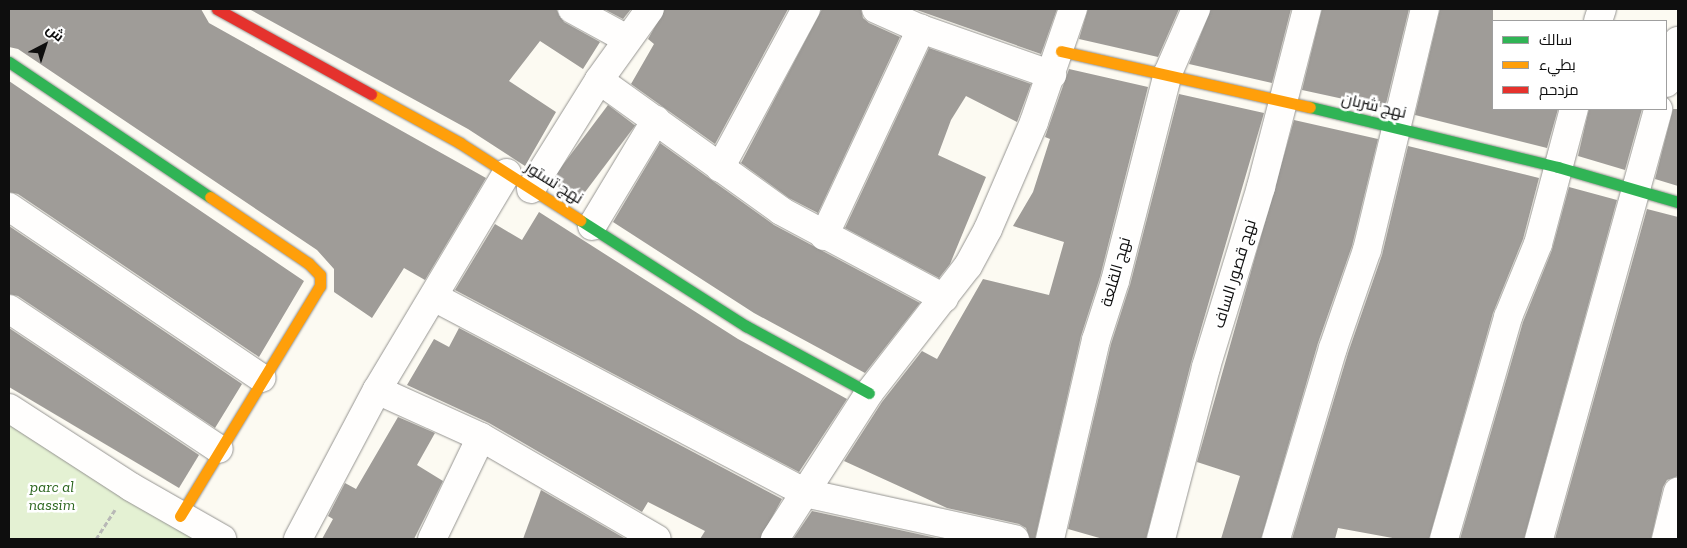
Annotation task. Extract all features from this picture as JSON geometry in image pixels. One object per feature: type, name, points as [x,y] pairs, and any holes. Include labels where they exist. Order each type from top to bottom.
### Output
[{"type":"street","name":"نهج تستور","points":[[217,9],[452,139],[592,226],[746,326],[869,393]]},
{"type":"street","points":[[572,9],[627,39]]},
{"type":"street","points":[[531,189],[599,80],[650,9]]},
{"type":"street","points":[[720,168],[806,9]]},
{"type":"street","points":[[876,9],[921,29],[1056,63]]},
{"type":"street","points":[[775,539],[869,393],[968,266],[988,229],[1056,63],[1072,9]]},
{"type":"street","name":"نهج القلعة","points":[[1050,539],[1096,340],[1115,280],[1168,73],[1196,9]]},
{"type":"street","name":"نهج قصور الساف","points":[[1161,539],[1206,367],[1248,233],[1307,9]]},
{"type":"street","points":[[1276,539],[1333,348],[1367,250],[1397,127],[1403,92],[1425,9]]},
{"type":"street","points":[[824,236],[921,29]]},
{"type":"street","points":[[1667,80],[1678,41]]},
{"type":"street","points":[[9,62],[317,270],[320,286],[218,449],[180,516]]},
{"type":"street","name":"نهج شربان","points":[[1056,63],[1168,73],[1558,167],[1634,191],[1678,202]]},
{"type":"street","points":[[599,80],[656,120],[748,190],[824,236],[944,298]]},
{"type":"street","points":[[1444,539],[1508,317],[1538,244],[1574,110]]},
{"type":"street","points":[[1539,539],[1658,110]]},
{"type":"street","points":[[592,226],[656,120]]},
{"type":"street","points":[[298,539],[377,390],[507,173]]},
{"type":"street","points":[[9,207],[262,378]]},
{"type":"street","points":[[434,297],[805,493],[1015,539]]},
{"type":"street","points":[[9,309],[218,449]]},
{"type":"street","points":[[377,390],[481,437],[657,539]]},
{"type":"street","points":[[9,408],[131,487],[222,539]]},
{"type":"street","points":[[432,539],[481,437]]},
{"type":"street","points":[[1666,539],[1678,491]]},
{"type":"path","points":[[96,539],[131,487]]},
{"type":"green space","name":"parc al nassim","points":[[9,413],[201,539],[9,539]]},
{"type":"building","points":[[9,9],[201,9],[209,23],[486,178],[425,280],[404,268],[372,318],[334,292],[334,269],[317,250],[18,49],[9,47]]},
{"type":"building","points":[[249,9],[556,9],[564,22],[600,42],[583,69],[540,41],[509,81],[556,112],[525,166],[468,129]]},
{"type":"building","points":[[604,9],[631,9],[623,19]]},
{"type":"building","points":[[665,9],[788,9],[715,144],[631,84],[654,44],[648,39]]},
{"type":"building","points":[[822,9],[861,9],[863,18],[869,23],[900,37],[818,213],[789,198],[741,163]]},
{"type":"building","points":[[914,9],[1057,9],[1041,54]]},
{"type":"building","points":[[1088,9],[1179,9],[1158,57],[1079,39]]},
{"type":"building","points":[[1211,9],[1291,9],[1272,83],[1189,64]]},
{"type":"building","points":[[1322,9],[1409,9],[1385,108],[1302,90]]},
{"type":"building","points":[[1440,9],[1493,9],[1492,110],[1558,110],[1547,148],[1415,115]]},
{"type":"building","points":[[929,48],[1031,84],[1017,122],[966,96],[951,120],[938,155],[986,177],[950,264],[939,278],[845,228]]},
{"type":"building","points":[[1069,69],[1148,87],[1100,277],[1081,336],[1035,539],[1030,539],[1026,528],[1019,524],[947,508],[844,461],[882,402],[922,351],[937,359],[983,279],[1049,295],[1064,242],[1013,226],[1033,192],[1050,139],[1045,137]]},
{"type":"building","points":[[9,81],[304,281],[259,357],[18,194],[9,192]]},
{"type":"building","points":[[1179,94],[1264,113],[1191,363],[1146,539],[1103,539],[1068,529],[1111,344],[1130,285]]},
{"type":"building","points":[[608,105],[635,125],[577,202],[550,182]]},
{"type":"building","points":[[1673,109],[1678,109],[1678,186],[1655,179]]},
{"type":"building","points":[[1589,110],[1642,110],[1625,170],[1578,156]]},
{"type":"building","points":[[1294,120],[1378,139],[1352,246],[1318,343],[1261,539],[1221,539],[1240,476],[1197,462]]},
{"type":"building","points":[[660,143],[774,225],[920,303],[865,373],[754,313],[613,222]]},
{"type":"building","points":[[1408,146],[1539,178],[1523,239],[1493,313],[1429,539],[1398,539],[1338,528],[1335,539],[1292,539],[1348,353],[1382,255]]},
{"type":"building","points":[[1569,187],[1617,200],[1524,539],[1460,539],[1523,322],[1552,250]]},
{"type":"building","points":[[1647,209],[1678,217],[1678,476],[1667,480],[1663,487],[1651,539],[1555,539]]},
{"type":"building","points":[[539,212],[738,339],[847,399],[799,472],[455,290],[495,224],[522,240]]},
{"type":"building","points":[[9,226],[242,384],[215,428],[18,296],[9,294]]},
{"type":"building","points":[[9,328],[199,455],[179,488],[9,387]]},
{"type":"building","points":[[459,328],[782,499],[760,539],[700,539],[705,531],[648,502],[642,512],[489,423],[407,385],[434,339],[449,347]]},
{"type":"building","points":[[398,417],[435,433],[417,465],[443,481],[414,539],[322,539],[333,519],[328,516],[345,483],[356,489]]},
{"type":"building","points":[[541,490],[624,538],[523,539]]},
{"type":"building","points":[[812,511],[941,539],[793,539]]},
{"type":"traffic: fast","points":[[9,62],[210,197]]},
{"type":"traffic: fast","points":[[1310,107],[1558,167],[1678,202]]},
{"type":"traffic: fast","points":[[580,220],[746,326],[869,393]]},
{"type":"traffic: slow","points":[[1061,51],[1310,107]]},
{"type":"traffic: slow","points":[[371,94],[460,143],[580,220]]},
{"type":"traffic: slow","points":[[180,516],[320,286],[320,275],[308,263],[210,197]]},
{"type":"traffic: jam","points":[[217,9],[371,94]]}]
